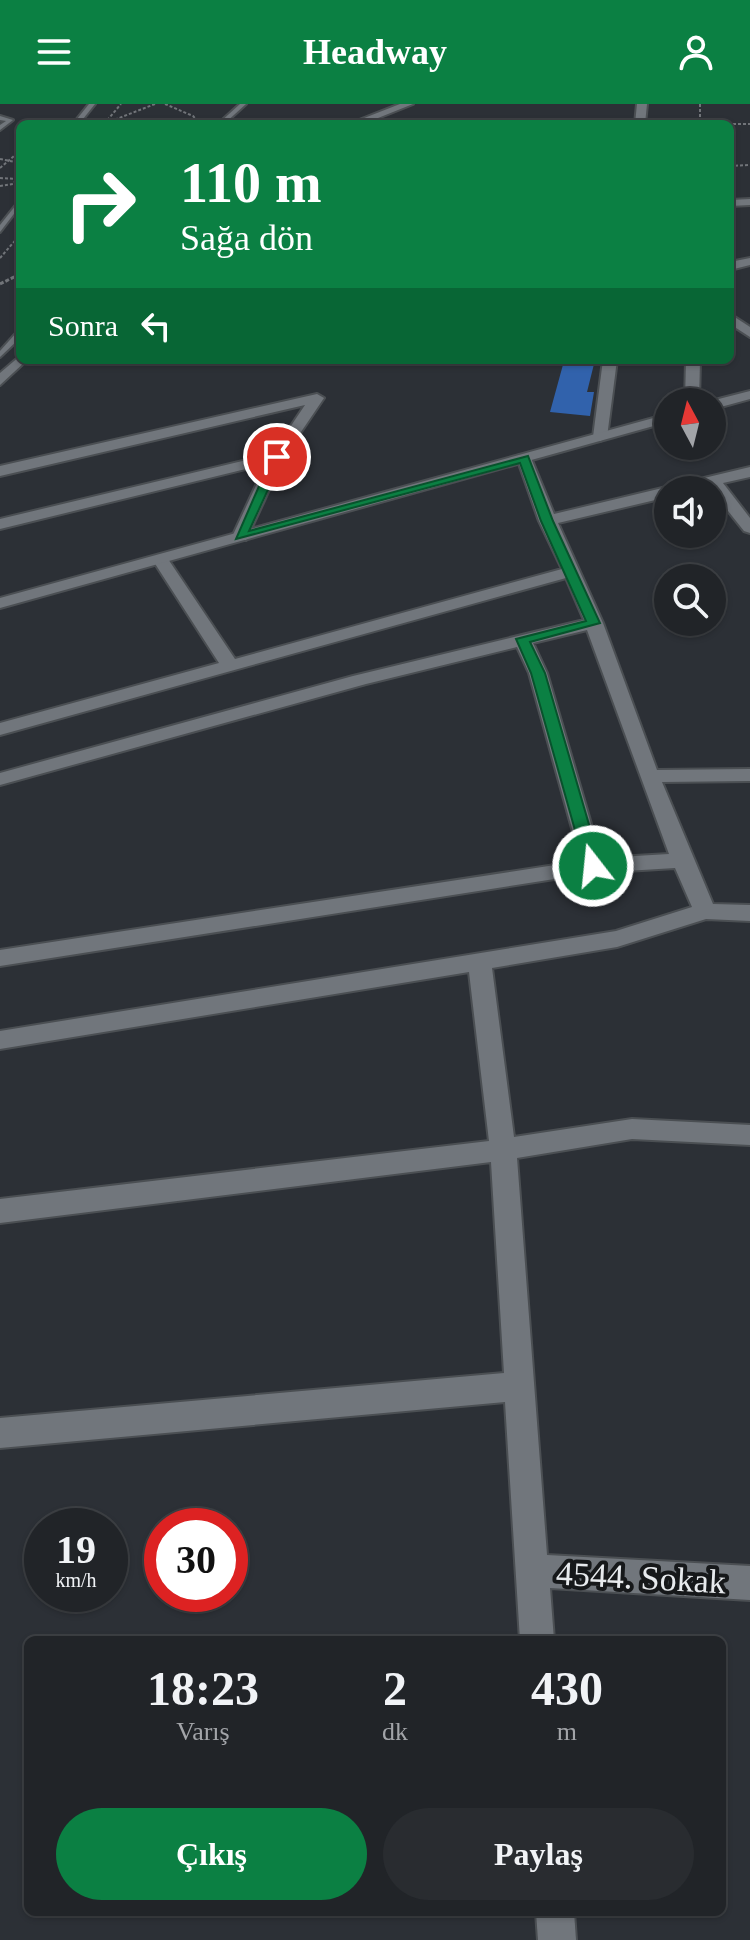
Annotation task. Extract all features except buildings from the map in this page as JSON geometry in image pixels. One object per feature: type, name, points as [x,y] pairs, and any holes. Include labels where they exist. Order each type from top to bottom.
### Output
[{"type":"street","points":[[365,120],[408,104]]},
{"type":"street","points":[[734,320],[750,333]]},
{"type":"street","points":[[0,381],[16,364]]},
{"type":"street","points":[[600,437],[609,364]]},
{"type":"street","points":[[692,388],[693,364]]},
{"type":"street","points":[[726,401],[750,395]]},
{"type":"street","points":[[0,471],[317,398],[277,457],[240,537]]},
{"type":"street","points":[[0,603],[654,422]]},
{"type":"street","points":[[0,524],[277,457]]},
{"type":"street","points":[[524,458],[547,521],[573,571],[594,623],[681,860],[705,911]]},
{"type":"street","points":[[726,478],[750,472]]},
{"type":"street","points":[[547,521],[654,495]]},
{"type":"street","points":[[726,498],[750,528]]},
{"type":"street","points":[[160,559],[229,664]]},
{"type":"street","points":[[0,729],[573,571]]},
{"type":"street","points":[[0,779],[522,639],[594,623]]},
{"type":"street","points":[[522,639],[538,673],[593,866]]},
{"type":"street","points":[[649,776],[750,775]]},
{"type":"street","points":[[0,958],[593,866],[681,860]]},
{"type":"street","points":[[0,1040],[617,939],[705,911],[750,913]]},
{"type":"street","points":[[479,960],[503,1150],[537,1636]]},
{"type":"street","points":[[0,1211],[503,1150],[632,1129],[750,1135]]},
{"type":"street","points":[[0,1433],[483,1387],[519,1388]]},
{"type":"street","name":"4544. Sokak","points":[[532,1571],[750,1583]]},
{"type":"street","points":[[555,1916],[557,1940]]},
{"type":"lane","points":[[79,120],[92,104]]},
{"type":"lane","points":[[225,120],[243,104]]},
{"type":"lane","points":[[0,118],[10,120],[0,128]]},
{"type":"lane","points":[[0,230],[16,208]]},
{"type":"lane","points":[[0,355],[16,338]]},
{"type":"path","points":[[107,120],[121,104]]},
{"type":"path","points":[[119,120],[127,114],[156,105],[165,105],[196,120]]},
{"type":"path","points":[[0,168],[16,155]]},
{"type":"path","points":[[0,159],[16,162]]},
{"type":"path","points":[[0,258],[16,240]]},
{"type":"route","points":[[277,457],[240,537],[524,458],[547,521],[573,571],[594,623],[522,639],[538,673],[593,866]]}]
